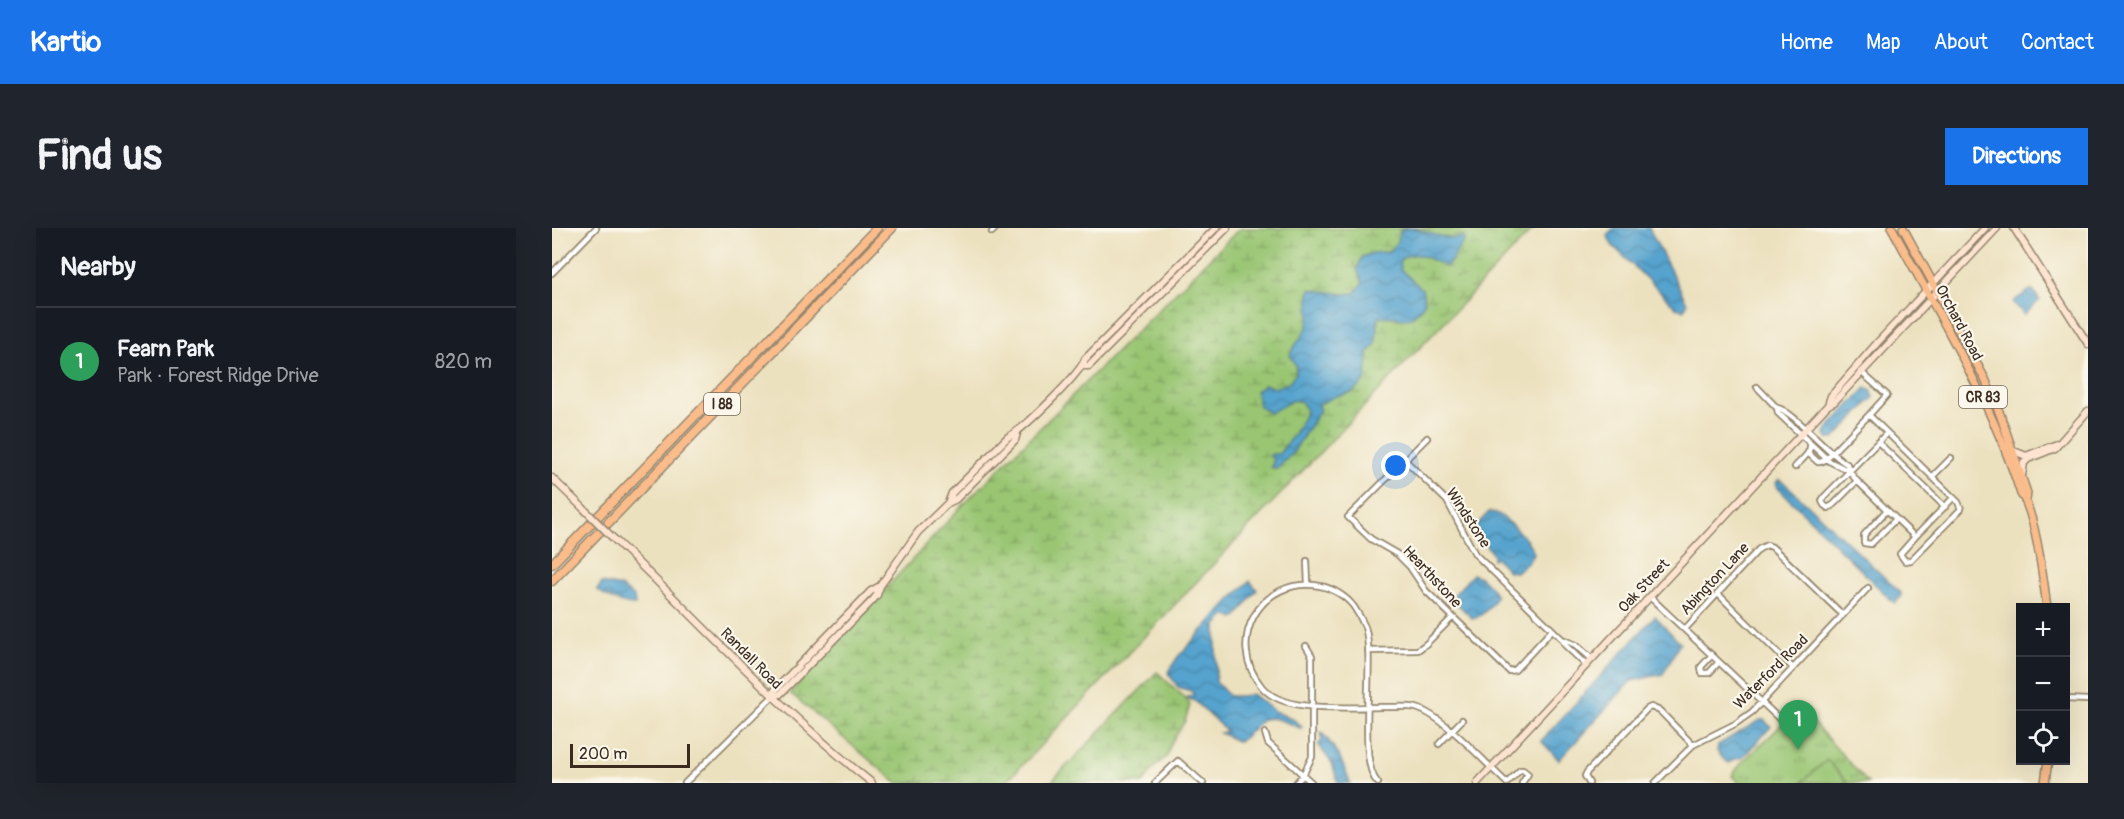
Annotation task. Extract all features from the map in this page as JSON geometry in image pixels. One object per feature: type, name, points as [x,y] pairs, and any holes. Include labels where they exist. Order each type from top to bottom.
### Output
[{"type":"highway","name":"I 88","points":[[552,564],[877,228]]},
{"type":"highway","name":"I 88","points":[[552,580],[892,228]]},
{"type":"main road","name":"Orchard Road","points":[[1892,228],[1987,406],[2021,494],[2026,500]]},
{"type":"main road","name":"Orchard Road","points":[[1903,228],[1985,379],[2014,451],[2027,493],[2026,500],[2041,565],[2046,603]]},
{"type":"main road","points":[[2045,783],[2047,765]]},
{"type":"street","points":[[552,273],[596,228]]},
{"type":"street","points":[[685,783],[772,697],[774,691],[857,605],[871,591],[880,586],[918,532],[948,503],[956,499],[1015,440],[1017,433],[1083,366],[1085,359],[1216,228]]},
{"type":"street","points":[[1083,366],[1089,366],[1227,228]]},
{"type":"street","name":"Oak Street","points":[[1828,405],[1831,396],[1985,228]]},
{"type":"street","name":"Oak Street","points":[[1477,783],[1828,405],[1834,402],[1997,228]]},
{"type":"street","points":[[2014,228],[2088,344]]},
{"type":"street","points":[[1808,453],[1818,462],[1827,458],[1889,397],[1861,372]]},
{"type":"street","points":[[1757,387],[1777,408],[1778,414],[1831,454],[1836,462]]},
{"type":"street","points":[[2022,476],[2024,463],[2028,459],[2052,450],[2088,411]]},
{"type":"street","points":[[1869,415],[1932,477],[1953,498],[1961,506],[1960,510],[1911,560],[1906,562],[1900,554],[1953,498]]},
{"type":"street","points":[[1803,432],[1827,458],[1847,464],[1849,471],[1857,481],[1915,537]]},
{"type":"street","points":[[1857,481],[1833,505],[1828,508],[1824,505],[1822,501],[1824,497],[1887,433]]},
{"type":"street","points":[[1405,460],[1427,438]]},
{"type":"street","points":[[1795,467],[1808,453],[1811,447],[1809,441]]},
{"type":"street","points":[[1878,442],[1945,507]]},
{"type":"street","points":[[2014,451],[2026,456],[2057,444]]},
{"type":"street","points":[[1932,477],[1951,458]]},
{"type":"street","name":"Hearthstone","points":[[1405,460],[1348,517],[1371,539],[1397,554],[1410,567],[1426,591],[1509,671],[1515,670],[1552,630]]},
{"type":"street","name":"Windstone","points":[[1405,460],[1447,501],[1475,554],[1562,639],[1576,645],[1592,659]]},
{"type":"street","name":"Randall Road","points":[[552,478],[772,697],[840,758],[872,783]]},
{"type":"street","points":[[1887,510],[1864,535],[1864,543],[1871,544],[1896,519]]},
{"type":"street","name":"Abington Lane","points":[[1685,629],[1759,549],[1767,545],[1772,547],[1843,615]]},
{"type":"street","points":[[1307,561],[1308,584]]},
{"type":"street","points":[[1378,783],[1370,773],[1368,760],[1368,706],[1368,651],[1365,626],[1351,603],[1328,588],[1300,584],[1275,592],[1250,624],[1246,651],[1248,664],[1263,689],[1276,699],[1291,705],[1368,706],[1416,708],[1440,721],[1507,783],[1520,770],[1523,770],[1528,774],[1522,783]]},
{"type":"street","name":"Waterford Road","points":[[1655,783],[1693,745],[1741,720],[1761,702],[1868,588]]},
{"type":"street","points":[[1718,594],[1793,668]]},
{"type":"street","points":[[1650,597],[1787,726]]},
{"type":"street","points":[[1368,651],[1418,650],[1452,618]]},
{"type":"street","name":"Windstone","points":[[1562,639],[1565,645],[1586,665]]},
{"type":"street","points":[[1296,783],[1312,757],[1312,656],[1306,646]]},
{"type":"street","points":[[1712,655],[1701,667],[1702,673],[1709,674],[1719,662]]},
{"type":"street","points":[[2070,699],[2088,700]]},
{"type":"street","points":[[1589,783],[1585,776],[1589,770],[1651,707],[1660,711],[1693,745]]},
{"type":"street","points":[[1439,744],[1462,720]]},
{"type":"street","points":[[1265,733],[1268,743],[1312,783]]},
{"type":"street","points":[[1155,783],[1178,761],[1203,783]]},
{"type":"green space","points":[[1240,228],[1534,228],[1005,783],[897,783],[790,693],[959,509]]},
{"type":"green space","points":[[1157,672],[1190,705],[1185,721],[1171,743],[1167,756],[1143,783],[1051,782]]},
{"type":"green space","points":[[1806,715],[1868,783],[1739,783],[1732,776],[1737,768],[1786,719]]},
{"type":"green space","points":[[1827,760],[1848,783],[1802,782]]},
{"type":"water","points":[[1407,228],[1422,230],[1441,237],[1464,237],[1464,241],[1446,267],[1429,258],[1417,255],[1400,260],[1401,270],[1422,289],[1425,302],[1419,311],[1409,318],[1379,317],[1375,345],[1368,353],[1366,379],[1350,393],[1336,396],[1317,405],[1320,410],[1294,451],[1277,469],[1271,467],[1274,460],[1270,456],[1279,454],[1295,433],[1306,411],[1302,402],[1293,400],[1270,413],[1259,406],[1256,391],[1265,384],[1274,388],[1288,383],[1296,373],[1296,366],[1290,355],[1308,324],[1310,289],[1343,294],[1355,293],[1363,283],[1357,269],[1362,257],[1372,253],[1388,252],[1397,242],[1400,231]]},
{"type":"water","points":[[1614,228],[1649,228],[1687,303],[1683,310],[1677,308],[1612,245],[1607,235]]},
{"type":"water","points":[[2030,290],[2040,300],[2024,315],[2013,302]]},
{"type":"water","points":[[1866,388],[1872,391],[1873,398],[1834,439],[1828,439],[1825,434],[1827,429]]},
{"type":"water","points":[[1779,480],[1901,593],[1901,597],[1895,603],[1778,488],[1776,483]]},
{"type":"water","points":[[1489,512],[1498,514],[1507,521],[1533,550],[1530,559],[1516,572],[1508,571],[1496,558],[1493,559],[1493,555],[1480,537],[1476,526]]},
{"type":"water","points":[[1473,574],[1487,583],[1496,596],[1487,610],[1473,619],[1451,598]]},
{"type":"water","points":[[1250,581],[1257,590],[1236,618],[1225,616],[1216,625],[1216,682],[1229,696],[1252,694],[1274,711],[1294,720],[1302,727],[1278,719],[1263,719],[1239,742],[1220,733],[1227,732],[1195,701],[1185,698],[1194,695],[1191,691],[1178,687],[1168,673],[1177,658]]},
{"type":"water","points":[[602,583],[621,587],[634,597],[635,605],[620,602],[601,593],[597,590]]},
{"type":"water","points":[[1655,616],[1680,643],[1663,674],[1631,681],[1559,760],[1541,741]]},
{"type":"water","points":[[1760,720],[1764,720],[1771,727],[1741,759],[1738,758],[1729,763],[1724,760],[1717,751],[1718,745]]},
{"type":"water","points":[[1321,732],[1331,743],[1350,783],[1338,783],[1332,763],[1318,745],[1322,740]]},
{"type":"place","name":"Fearn Park","points":[[1798,750]]}]
